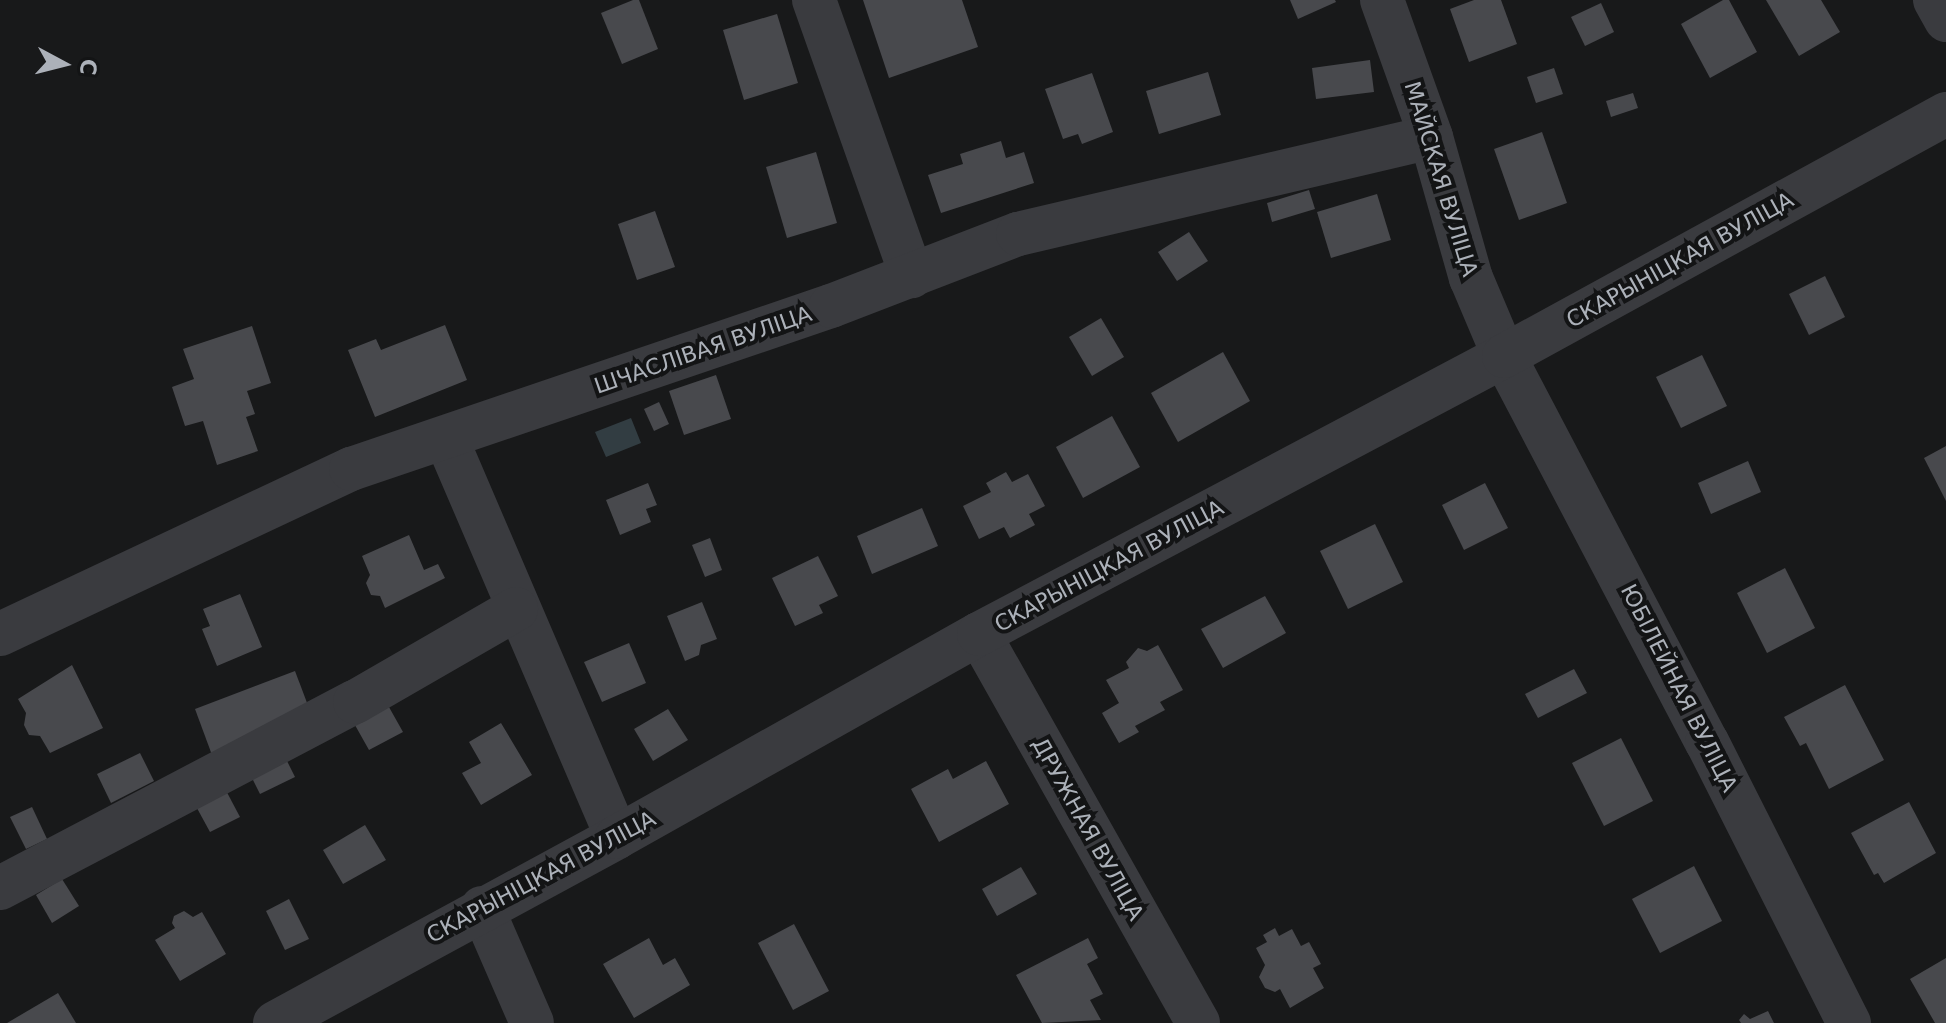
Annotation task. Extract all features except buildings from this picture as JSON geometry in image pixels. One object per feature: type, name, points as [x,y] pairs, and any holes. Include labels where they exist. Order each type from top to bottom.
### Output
[{"type":"street","points":[[814,0],[912,276]]},
{"type":"street","name":"МАЙСКАЯ ВУЛІЦА","points":[[1382,0],[1431,137],[1471,278],[1504,356]]},
{"type":"street","points":[[1935,0],[1946,20]]},
{"type":"street","name":"СКАРЫНІЦКАЯ ВУЛІЦА","points":[[275,1023],[617,837],[979,634],[1504,356],[1946,114]]},
{"type":"street","name":"ШЧАСЛІВАЯ ВУЛІЦА","points":[[0,634],[351,469],[912,276],[1018,234],[1431,137]]},
{"type":"street","name":"ЮБІЛЕЙНАЯ ВУЛІЦА","points":[[1504,356],[1700,728],[1849,1023]]},
{"type":"street","points":[[446,438],[516,609],[617,837]]},
{"type":"street","points":[[0,888],[355,702],[516,609]]},
{"type":"street","name":"ДРУЖНАЯ ВУЛІЦА","points":[[979,634],[1198,1023]]},
{"type":"street","points":[[482,908],[532,1023]]},
{"type":"shaded area","points":[[631,418],[641,443],[606,457],[595,432]]}]
